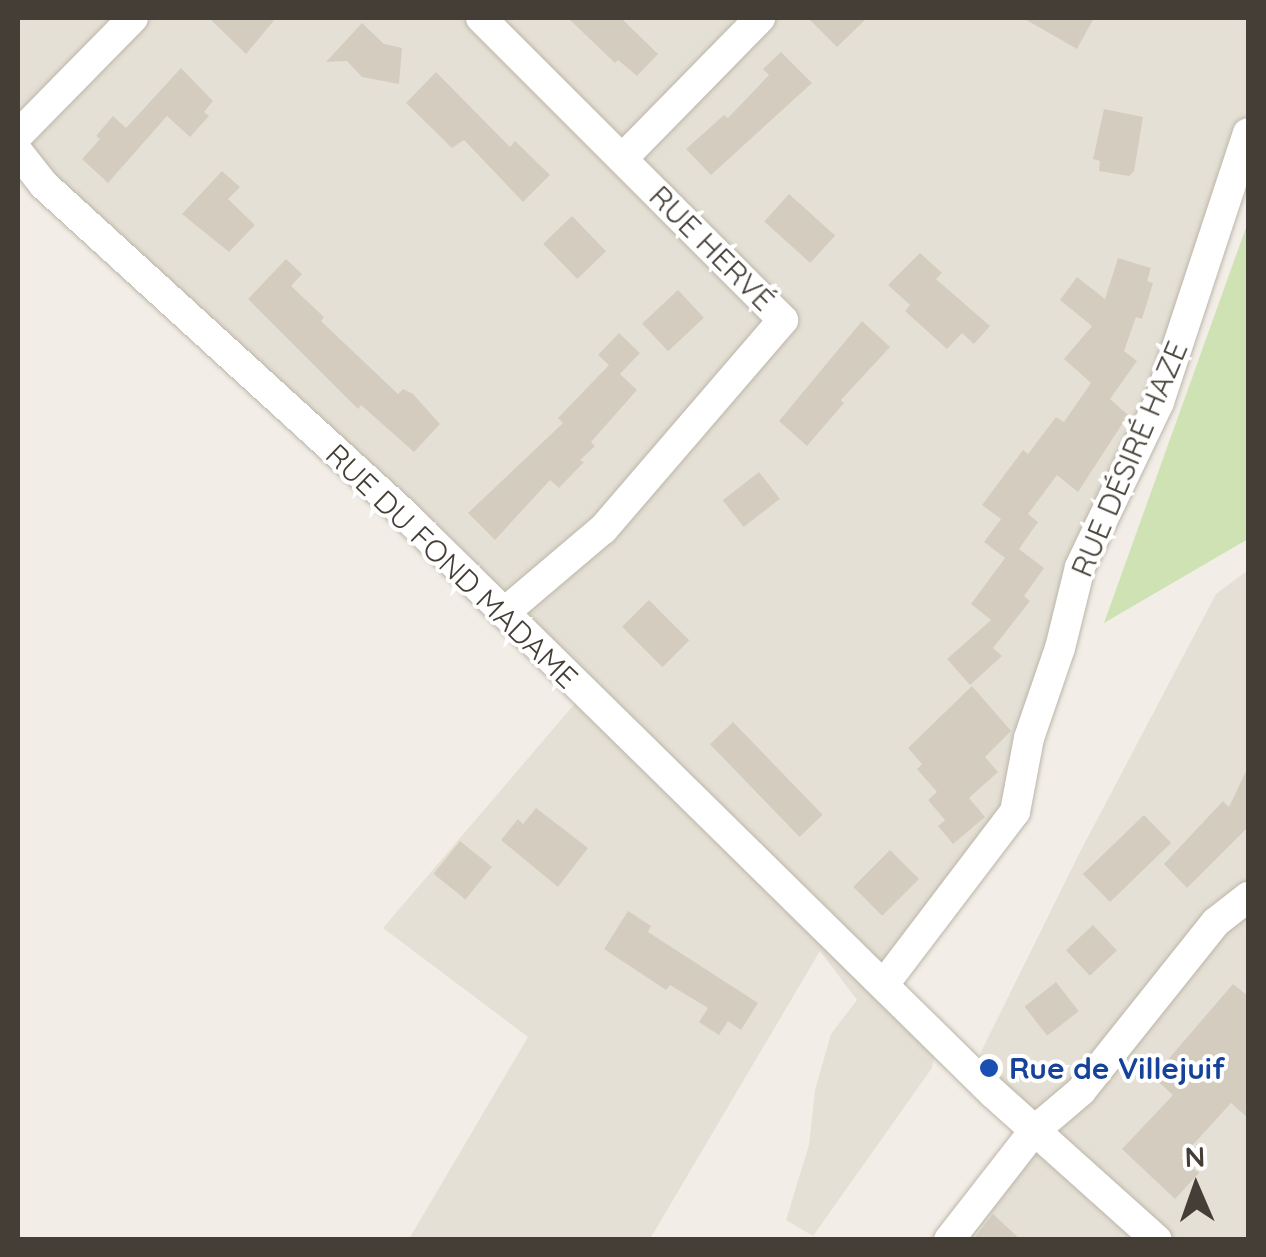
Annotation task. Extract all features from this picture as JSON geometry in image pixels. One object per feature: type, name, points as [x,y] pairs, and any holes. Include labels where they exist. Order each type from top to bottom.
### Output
[{"type":"street","points":[[18,135],[133,18]]},
{"type":"street","name":"RUE HERVÉ","points":[[480,18],[783,320],[603,529],[504,613]]},
{"type":"street","points":[[623,158],[760,18]]},
{"type":"street","name":"RUE DÉSIRÉ HAZE","points":[[885,983],[1015,812],[1030,738],[1060,648],[1080,567],[1159,402],[1248,133]]},
{"type":"street","name":"RUE DU FOND MADAME","points":[[18,152],[44,185],[406,516],[1034,1131],[1157,1240]]},
{"type":"street","points":[[949,1240],[1034,1131],[1081,1091],[1216,922],[1248,896]]},
{"type":"shaded area","points":[[18,18],[1248,18],[1248,133],[1080,567],[1015,812],[886,983],[937,1038],[932,1068],[813,1236],[786,1220],[809,1145],[815,1090],[831,1034],[857,1000],[820,951],[650,1239],[409,1239],[528,1037],[383,928],[583,694],[18,152]]},
{"type":"shaded area","points":[[1248,570],[1248,1239],[947,1240],[1034,1131],[971,1072],[1080,852],[1216,594]]},
{"type":"green space","points":[[1248,222],[1248,539],[1104,623]]},
{"type":"building","points":[[209,18],[276,18],[246,54]]},
{"type":"building","points":[[568,18],[621,18],[658,54],[637,76],[618,60],[615,63]]},
{"type":"building","points":[[808,18],[867,18],[837,47]]},
{"type":"building","points":[[1023,18],[1094,18],[1077,49]]},
{"type":"building","points":[[362,23],[384,44],[402,48],[399,84],[362,77],[347,61],[326,62]]},
{"type":"building","points":[[781,52],[812,83],[711,175],[686,149],[724,115],[728,118],[769,75],[763,69]]},
{"type":"building","points":[[181,68],[213,101],[204,112],[209,116],[190,137],[167,116],[108,183],[82,159],[100,139],[96,136],[113,116],[126,128]]},
{"type":"building","points":[[436,72],[510,147],[515,141],[550,175],[523,202],[464,140],[452,148],[406,103]]},
{"type":"building","points":[[1104,109],[1143,117],[1134,171],[1129,176],[1099,171],[1100,161],[1093,159]]},
{"type":"building","points":[[222,171],[240,187],[228,199],[255,225],[229,252],[182,214]]},
{"type":"building","points":[[789,194],[835,235],[810,263],[764,221]]},
{"type":"building","points":[[572,216],[606,251],[577,279],[543,244]]},
{"type":"building","points":[[920,253],[942,273],[936,279],[990,326],[974,344],[962,333],[947,349],[905,311],[910,305],[888,285]]},
{"type":"building","points":[[1118,258],[1151,268],[1147,281],[1153,283],[1142,319],[1136,317],[1124,351],[1137,361],[1110,399],[1128,415],[1078,492],[1057,475],[1028,514],[1038,522],[1019,549],[1044,568],[1024,596],[1030,601],[993,648],[1002,656],[970,685],[947,659],[991,620],[971,604],[1005,558],[984,542],[1001,519],[982,505],[1023,450],[1028,454],[1056,417],[1064,422],[1091,383],[1064,359],[1092,326],[1060,300],[1077,277],[1105,299]]},
{"type":"building","points":[[286,259],[302,274],[291,286],[324,317],[321,321],[398,394],[403,389],[413,394],[440,424],[414,452],[361,405],[358,409],[248,299]]},
{"type":"building","points":[[678,290],[704,318],[668,351],[642,323]]},
{"type":"building","points":[[862,321],[890,347],[841,400],[844,403],[807,446],[779,421]]},
{"type":"building","points":[[619,333],[640,353],[620,374],[637,390],[591,442],[595,446],[580,460],[584,462],[559,488],[550,480],[495,540],[468,513],[563,423],[558,418],[609,365],[598,355]]},
{"type":"building","points":[[759,472],[780,499],[744,527],[723,500]]},
{"type":"building","points":[[649,600],[689,640],[662,667],[622,627]]},
{"type":"building","points":[[972,686],[1011,731],[985,757],[998,772],[969,798],[985,817],[953,844],[938,826],[945,820],[928,800],[937,792],[917,769],[922,764],[908,748]]},
{"type":"building","points":[[733,722],[823,815],[800,837],[710,744]]},
{"type":"building","points":[[1248,767],[1248,827],[1187,888],[1164,864],[1223,801],[1229,807]]},
{"type":"building","points":[[536,808],[588,848],[558,887],[501,840],[518,819],[523,824]]},
{"type":"building","points":[[1144,815],[1171,843],[1110,902],[1083,874]]},
{"type":"building","points":[[460,841],[492,867],[465,899],[434,874]]},
{"type":"building","points":[[890,850],[919,879],[882,916],[853,887]]},
{"type":"building","points":[[628,911],[651,926],[648,932],[758,1003],[741,1030],[728,1021],[719,1035],[699,1022],[708,1008],[670,985],[666,990],[604,949]]},
{"type":"building","points":[[1093,925],[1117,951],[1090,976],[1066,950]]},
{"type":"building","points":[[1056,982],[1079,1011],[1047,1036],[1024,1007]]},
{"type":"building","points":[[1233,984],[1248,996],[1248,1118],[1231,1103],[1181,1158],[1199,1173],[1175,1199],[1122,1149],[1173,1095],[1153,1077]]},
{"type":"building","points":[[993,1214],[1021,1240],[973,1240]]},
{"type":"place","name":"Rue de Villejuif","points":[[989,1068]]}]
